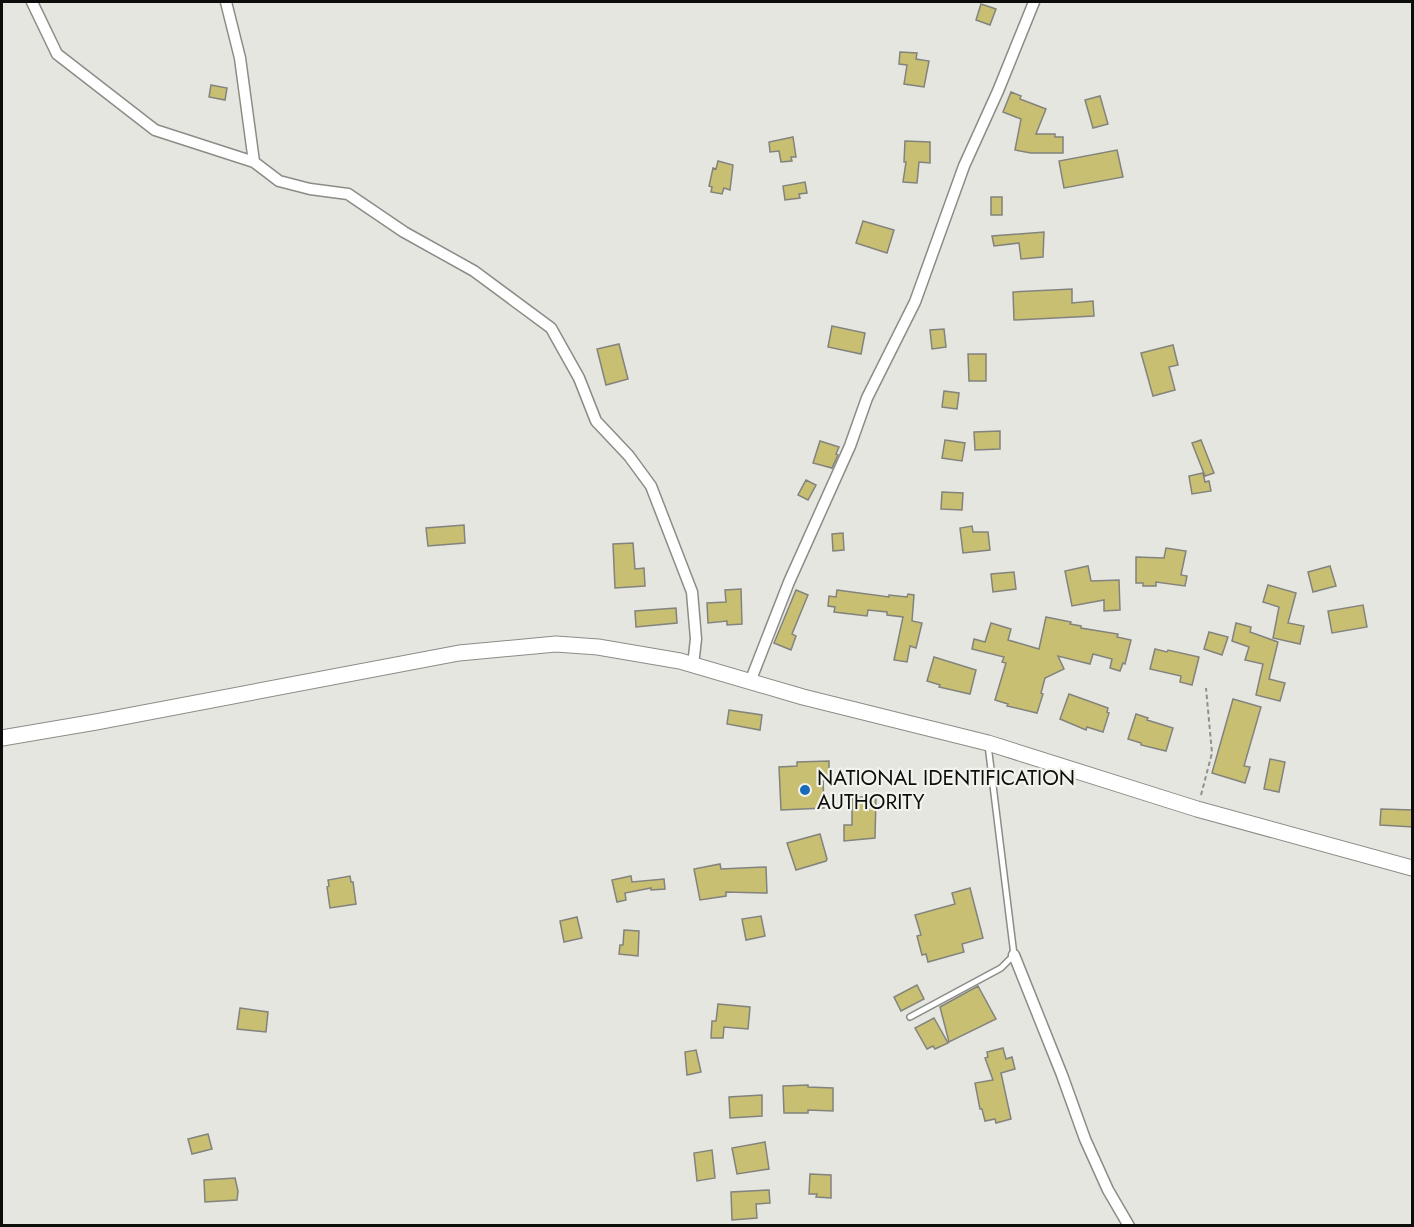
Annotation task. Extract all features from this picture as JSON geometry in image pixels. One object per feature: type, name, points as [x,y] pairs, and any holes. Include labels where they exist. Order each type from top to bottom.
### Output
[{"type":"main road","points":[[2,738],[459,653],[556,644],[598,647],[693,665],[750,682],[988,743],[1197,809],[1413,868]]},
{"type":"street","points":[[32,2],[57,54],[155,130],[254,162],[279,181],[310,189],[348,194],[404,232],[474,271],[551,328],[579,378],[596,421],[629,456],[651,486],[692,591],[696,639],[693,665]]},
{"type":"street","points":[[226,2],[240,58],[254,162]]},
{"type":"street","points":[[750,682],[789,582],[850,446],[867,398],[915,302],[964,166],[999,91],[1034,2]]},
{"type":"street","points":[[1014,955],[1085,1139],[1108,1190],[1129,1226]]},
{"type":"lane","points":[[910,1017],[1001,968],[1014,955],[988,743]]},
{"type":"path","points":[[1197,809],[1212,753],[1206,688]]},
{"type":"building","points":[[981,4],[996,9],[990,25],[976,20]]},
{"type":"building","points":[[900,52],[917,53],[916,59],[929,61],[924,87],[904,84],[907,65],[899,64]]},
{"type":"building","points":[[211,85],[227,88],[225,100],[209,97]]},
{"type":"building","points":[[1011,92],[1021,96],[1020,99],[1046,109],[1036,134],[1055,134],[1055,137],[1063,137],[1063,153],[1031,153],[1015,150],[1021,119],[1003,112]]},
{"type":"building","points":[[1100,96],[1108,124],[1093,128],[1085,100]]},
{"type":"building","points":[[793,137],[796,157],[791,157],[792,161],[781,162],[779,151],[770,152],[769,142]]},
{"type":"building","points":[[905,141],[930,142],[930,163],[919,162],[917,183],[903,182],[906,162],[904,162]]},
{"type":"building","points":[[1117,150],[1123,177],[1064,188],[1059,161]]},
{"type":"building","points":[[718,161],[733,165],[730,190],[724,188],[722,194],[711,192],[712,187],[709,186],[713,168],[716,169]]},
{"type":"building","points":[[805,182],[807,193],[799,194],[800,198],[785,200],[783,186]]},
{"type":"building","points":[[991,197],[1002,197],[1002,215],[991,215]]},
{"type":"building","points":[[863,221],[894,230],[887,253],[856,243]]},
{"type":"building","points":[[1044,232],[1043,257],[1021,259],[1019,243],[994,246],[992,236]]},
{"type":"building","points":[[1072,289],[1072,303],[1093,301],[1094,316],[1014,320],[1013,292]]},
{"type":"building","points":[[832,326],[865,333],[861,354],[828,347]]},
{"type":"building","points":[[944,329],[946,347],[932,349],[930,330]]},
{"type":"building","points":[[619,344],[628,379],[606,385],[597,349]]},
{"type":"building","points":[[1173,345],[1178,365],[1169,367],[1175,390],[1153,396],[1141,353]]},
{"type":"building","points":[[968,354],[986,354],[986,381],[969,381]]},
{"type":"building","points":[[944,391],[959,393],[957,409],[942,407]]},
{"type":"building","points":[[1000,431],[1000,449],[975,450],[974,432]]},
{"type":"building","points":[[945,440],[965,443],[962,461],[942,458]]},
{"type":"building","points":[[1201,440],[1214,473],[1205,476],[1192,443]]},
{"type":"building","points":[[820,441],[839,447],[832,468],[813,463]]},
{"type":"building","points":[[1203,473],[1205,482],[1209,481],[1211,491],[1192,494],[1189,476]]},
{"type":"building","points":[[806,480],[816,485],[808,500],[798,495]]},
{"type":"building","points":[[942,492],[963,493],[962,510],[941,509]]},
{"type":"building","points":[[464,525],[465,543],[428,546],[426,528]]},
{"type":"building","points":[[972,526],[973,532],[988,532],[990,550],[963,553],[960,528]]},
{"type":"building","points":[[843,533],[844,550],[833,551],[832,534]]},
{"type":"building","points":[[633,543],[635,569],[644,568],[645,586],[615,588],[613,544]]},
{"type":"building","points":[[1166,548],[1186,551],[1181,575],[1187,576],[1185,586],[1156,582],[1156,586],[1143,586],[1143,583],[1136,583],[1136,557],[1164,558]]},
{"type":"building","points":[[1088,566],[1091,581],[1119,580],[1120,610],[1104,611],[1104,600],[1072,606],[1065,571]]},
{"type":"building","points":[[1330,566],[1336,586],[1313,592],[1308,572]]},
{"type":"building","points":[[1014,572],[1016,589],[993,592],[991,574]]},
{"type":"building","points":[[1268,585],[1296,593],[1288,623],[1304,626],[1300,644],[1273,638],[1279,607],[1263,602]]},
{"type":"building","points":[[741,589],[742,624],[727,625],[727,621],[708,623],[707,603],[726,602],[725,590]]},
{"type":"building","points":[[796,590],[808,595],[792,634],[796,636],[791,650],[774,643]]},
{"type":"building","points":[[837,590],[889,597],[889,595],[907,597],[908,594],[914,595],[912,621],[922,623],[916,648],[910,646],[907,662],[894,660],[903,617],[868,610],[867,616],[834,612],[835,607],[828,606],[829,596],[836,597]]},
{"type":"building","points":[[1363,605],[1367,627],[1332,633],[1328,611]]},
{"type":"building","points":[[676,608],[677,623],[636,627],[635,611]]},
{"type":"building","points":[[1046,617],[1071,622],[1070,624],[1081,626],[1081,628],[1118,634],[1117,637],[1131,640],[1125,664],[1123,663],[1120,671],[1110,668],[1112,659],[1093,654],[1090,664],[1058,656],[1064,669],[1045,678],[1037,713],[1007,706],[1008,704],[995,700],[1006,663],[1002,662],[1004,657],[972,649],[974,639],[985,642],[991,623],[1011,629],[1008,640],[1039,649]]},
{"type":"building","points":[[1236,623],[1251,627],[1250,632],[1278,642],[1269,679],[1285,683],[1280,701],[1256,695],[1263,664],[1245,660],[1249,647],[1232,641]]},
{"type":"building","points":[[1209,632],[1228,637],[1222,655],[1204,649]]},
{"type":"building","points":[[1155,649],[1199,657],[1192,685],[1180,682],[1181,676],[1150,669]]},
{"type":"building","points":[[934,657],[976,670],[970,694],[939,687],[940,685],[927,681]]},
{"type":"building","points":[[1069,694],[1108,708],[1109,713],[1103,732],[1087,727],[1086,730],[1060,719]]},
{"type":"building","points":[[1233,699],[1261,707],[1244,766],[1250,767],[1245,783],[1212,773]]},
{"type":"building","points":[[729,710],[762,715],[760,730],[727,724]]},
{"type":"building","points":[[1136,714],[1173,728],[1166,751],[1141,745],[1141,743],[1128,739]]},
{"type":"building","points":[[1270,759],[1285,762],[1279,792],[1264,789]]},
{"type":"building","points":[[829,761],[829,777],[823,777],[824,808],[781,810],[779,767],[797,766],[797,762]]},
{"type":"building","points":[[852,797],[876,797],[875,838],[844,841],[844,825],[852,825]]},
{"type":"building","points":[[1381,809],[1413,810],[1413,827],[1380,825]]},
{"type":"building","points":[[820,834],[826,861],[796,870],[787,843]]},
{"type":"building","points":[[720,864],[721,869],[766,867],[767,893],[726,892],[726,896],[700,900],[694,869]]},
{"type":"building","points":[[350,876],[356,904],[330,908],[328,880]]},
{"type":"building","points":[[631,876],[632,882],[664,879],[665,889],[651,890],[651,888],[625,893],[626,900],[617,902],[612,880]]},
{"type":"building","points":[[970,888],[983,938],[962,944],[964,952],[928,962],[926,954],[922,955],[917,936],[921,935],[915,915],[955,904],[952,893]]},
{"type":"building","points":[[761,916],[765,936],[746,940],[742,919]]},
{"type":"building","points":[[577,917],[582,938],[564,942],[560,921]]},
{"type":"building","points":[[624,930],[639,931],[638,956],[619,954],[620,945],[623,945]]},
{"type":"building","points":[[917,985],[924,999],[901,1011],[894,997]]},
{"type":"building","points":[[978,986],[996,1019],[949,1042],[940,1007]]},
{"type":"building","points":[[718,1004],[750,1007],[748,1029],[724,1027],[723,1038],[711,1038],[712,1021],[716,1021]]},
{"type":"building","points":[[240,1008],[268,1012],[266,1032],[237,1029]]},
{"type":"building","points":[[934,1018],[948,1043],[935,1049],[933,1046],[927,1049],[915,1028]]},
{"type":"building","points":[[1003,1048],[1006,1059],[1012,1057],[1015,1069],[1001,1073],[1011,1119],[996,1123],[995,1119],[985,1121],[975,1083],[993,1080],[985,1058],[988,1057],[987,1052]]},
{"type":"building","points":[[696,1050],[701,1072],[687,1075],[685,1052]]},
{"type":"building","points":[[808,1085],[808,1087],[833,1088],[833,1111],[808,1110],[808,1113],[784,1113],[783,1086]]},
{"type":"building","points":[[762,1095],[762,1116],[730,1118],[729,1097]]},
{"type":"building","points":[[208,1134],[212,1149],[192,1154],[188,1139]]},
{"type":"building","points":[[765,1142],[769,1169],[737,1174],[732,1148]]},
{"type":"building","points":[[712,1150],[715,1178],[697,1181],[694,1153]]},
{"type":"building","points":[[810,1174],[831,1175],[831,1198],[809,1194]]},
{"type":"building","points":[[235,1178],[238,1191],[237,1200],[205,1202],[204,1180]]},
{"type":"building","points":[[769,1190],[770,1203],[756,1204],[757,1218],[732,1220],[731,1192]]},
{"type":"place","name":"NATIONAL IDENTIFICATION AUTHORITY","points":[[805,790]]}]
